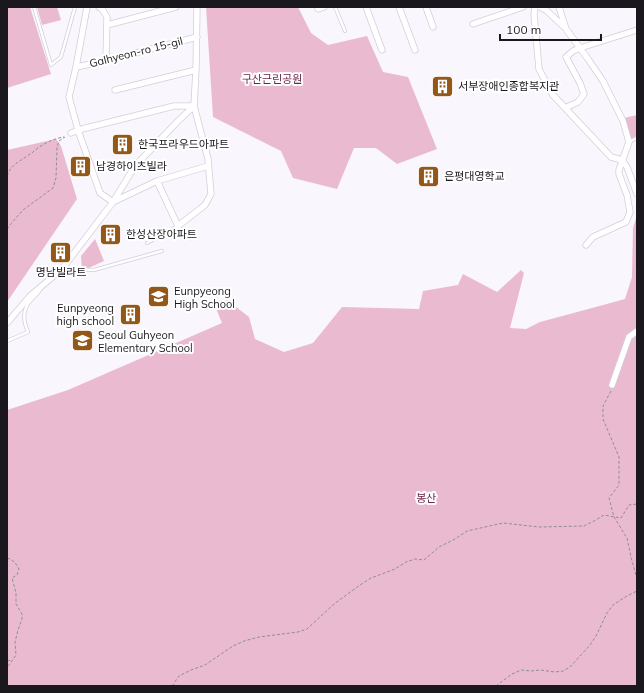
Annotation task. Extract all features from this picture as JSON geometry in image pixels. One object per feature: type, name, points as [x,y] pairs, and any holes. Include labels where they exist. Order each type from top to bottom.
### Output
[{"type":"street","name":"Galhyeon-ro 15-gil","points":[[87,7],[76,67],[68,97],[100,193],[113,202]]},
{"type":"street","points":[[99,7],[107,17],[106,61]]},
{"type":"street","points":[[107,25],[176,7]]},
{"type":"street","name":"Galhyeon-ro 15-gil","points":[[178,226],[205,205],[211,194],[208,159],[194,106],[197,7]]},
{"type":"street","points":[[318,9],[324,7]]},
{"type":"street","points":[[366,7],[382,50]]},
{"type":"street","points":[[399,7],[415,50]]},
{"type":"street","points":[[426,7],[434,27]]},
{"type":"street","points":[[473,24],[523,7]]},
{"type":"street","points":[[535,7],[534,14],[539,69],[552,94],[611,157],[622,160],[627,168],[637,194]]},
{"type":"street","points":[[540,7],[546,10],[566,29],[603,81],[623,121],[629,142],[619,170],[619,174],[627,195],[630,212],[626,222],[593,237],[586,245]]},
{"type":"street","points":[[559,7],[566,29]]},
{"type":"street","points":[[565,108],[578,102],[584,94],[580,83],[566,57],[573,51],[580,48],[637,30]]},
{"type":"street","name":"Galhyeon-ro 15-gil","points":[[76,67],[106,61],[197,37]]},
{"type":"street","points":[[115,90],[196,70]]},
{"type":"street","points":[[71,133],[174,106],[194,106]]},
{"type":"street","points":[[7,323],[30,296],[62,269],[113,202],[135,166],[194,106]]},
{"type":"street","points":[[113,202],[157,181],[208,166]]},
{"type":"street","points":[[157,181],[178,226]]},
{"type":"street","points":[[612,385],[629,337],[637,331]]},
{"type":"lane","points":[[34,7],[51,65],[61,57],[75,7]]},
{"type":"lane","points":[[335,7],[345,31]]},
{"type":"lane","points":[[629,142],[637,138]]},
{"type":"lane","points":[[147,244],[178,226]]},
{"type":"lane","points":[[62,269],[94,270],[162,250]]},
{"type":"lane","points":[[7,341],[28,332],[25,326],[24,313],[28,304],[38,294],[43,285]]},
{"type":"path","points":[[7,176],[12,166],[49,142],[65,137],[59,141],[57,147],[56,178],[53,188],[24,210],[7,229]]},
{"type":"path","points":[[612,385],[611,391],[603,406],[603,419],[619,457],[619,484],[609,498],[614,517],[627,538],[637,579]]},
{"type":"path","points":[[172,686],[180,676],[205,664],[233,646],[244,641],[259,637],[298,632],[307,629],[334,604],[371,578],[395,569],[406,562],[415,559],[424,560],[439,547],[455,540],[467,532],[503,523],[539,527],[584,526],[594,522],[604,515],[621,518],[629,505],[637,504]]},
{"type":"path","points":[[7,558],[17,564],[19,569],[17,575],[12,578],[16,593],[16,604],[22,614],[15,642],[16,655],[7,668]]},
{"type":"path","points":[[496,686],[512,674],[521,670],[555,672],[563,671],[570,667],[590,645],[607,613],[613,605],[637,591]]},
{"type":"path","points":[[7,661],[13,660]]},
{"type":"green space","points":[[7,7],[30,7],[51,74],[7,88]]},
{"type":"green space","points":[[37,7],[57,7],[61,20],[42,25]]},
{"type":"green space","name":"구산근린공원","points":[[206,7],[298,7],[311,33],[328,45],[367,36],[383,72],[408,77],[437,149],[397,164],[376,148],[354,148],[337,189],[293,178],[281,151],[213,117]]},
{"type":"green space","points":[[637,115],[637,136],[630,139],[624,118]]},
{"type":"green space","points":[[56,139],[61,146],[77,199],[7,302],[7,150]]},
{"type":"green space","name":"봉산","points":[[637,215],[637,686],[7,686],[7,410],[68,390],[222,323],[215,306],[227,300],[249,317],[255,339],[284,352],[313,343],[342,307],[419,309],[423,291],[458,285],[463,274],[497,292],[521,270],[524,273],[510,328],[526,329],[540,322],[625,299],[632,277],[633,228]]},
{"type":"green space","points":[[95,239],[104,261],[82,271],[81,256]]},
{"type":"place","name":"서부장애인종합복지관","points":[[443,86]]},
{"type":"place","name":"한국프라우드아파트","points":[[123,144]]},
{"type":"place","name":"남경하이츠빌라","points":[[81,166]]},
{"type":"place","name":"은평대영학교","points":[[429,176]]},
{"type":"place","name":"한성산장아파트","points":[[111,234]]},
{"type":"place","name":"명남빌라트","points":[[61,252]]},
{"type":"place","name":"Eunpyeong High School","points":[[159,297]]},
{"type":"place","name":"Eunpyeong high school","points":[[130,314]]},
{"type":"place","name":"Seoul Guhyeon Elementary School","points":[[83,341]]}]
